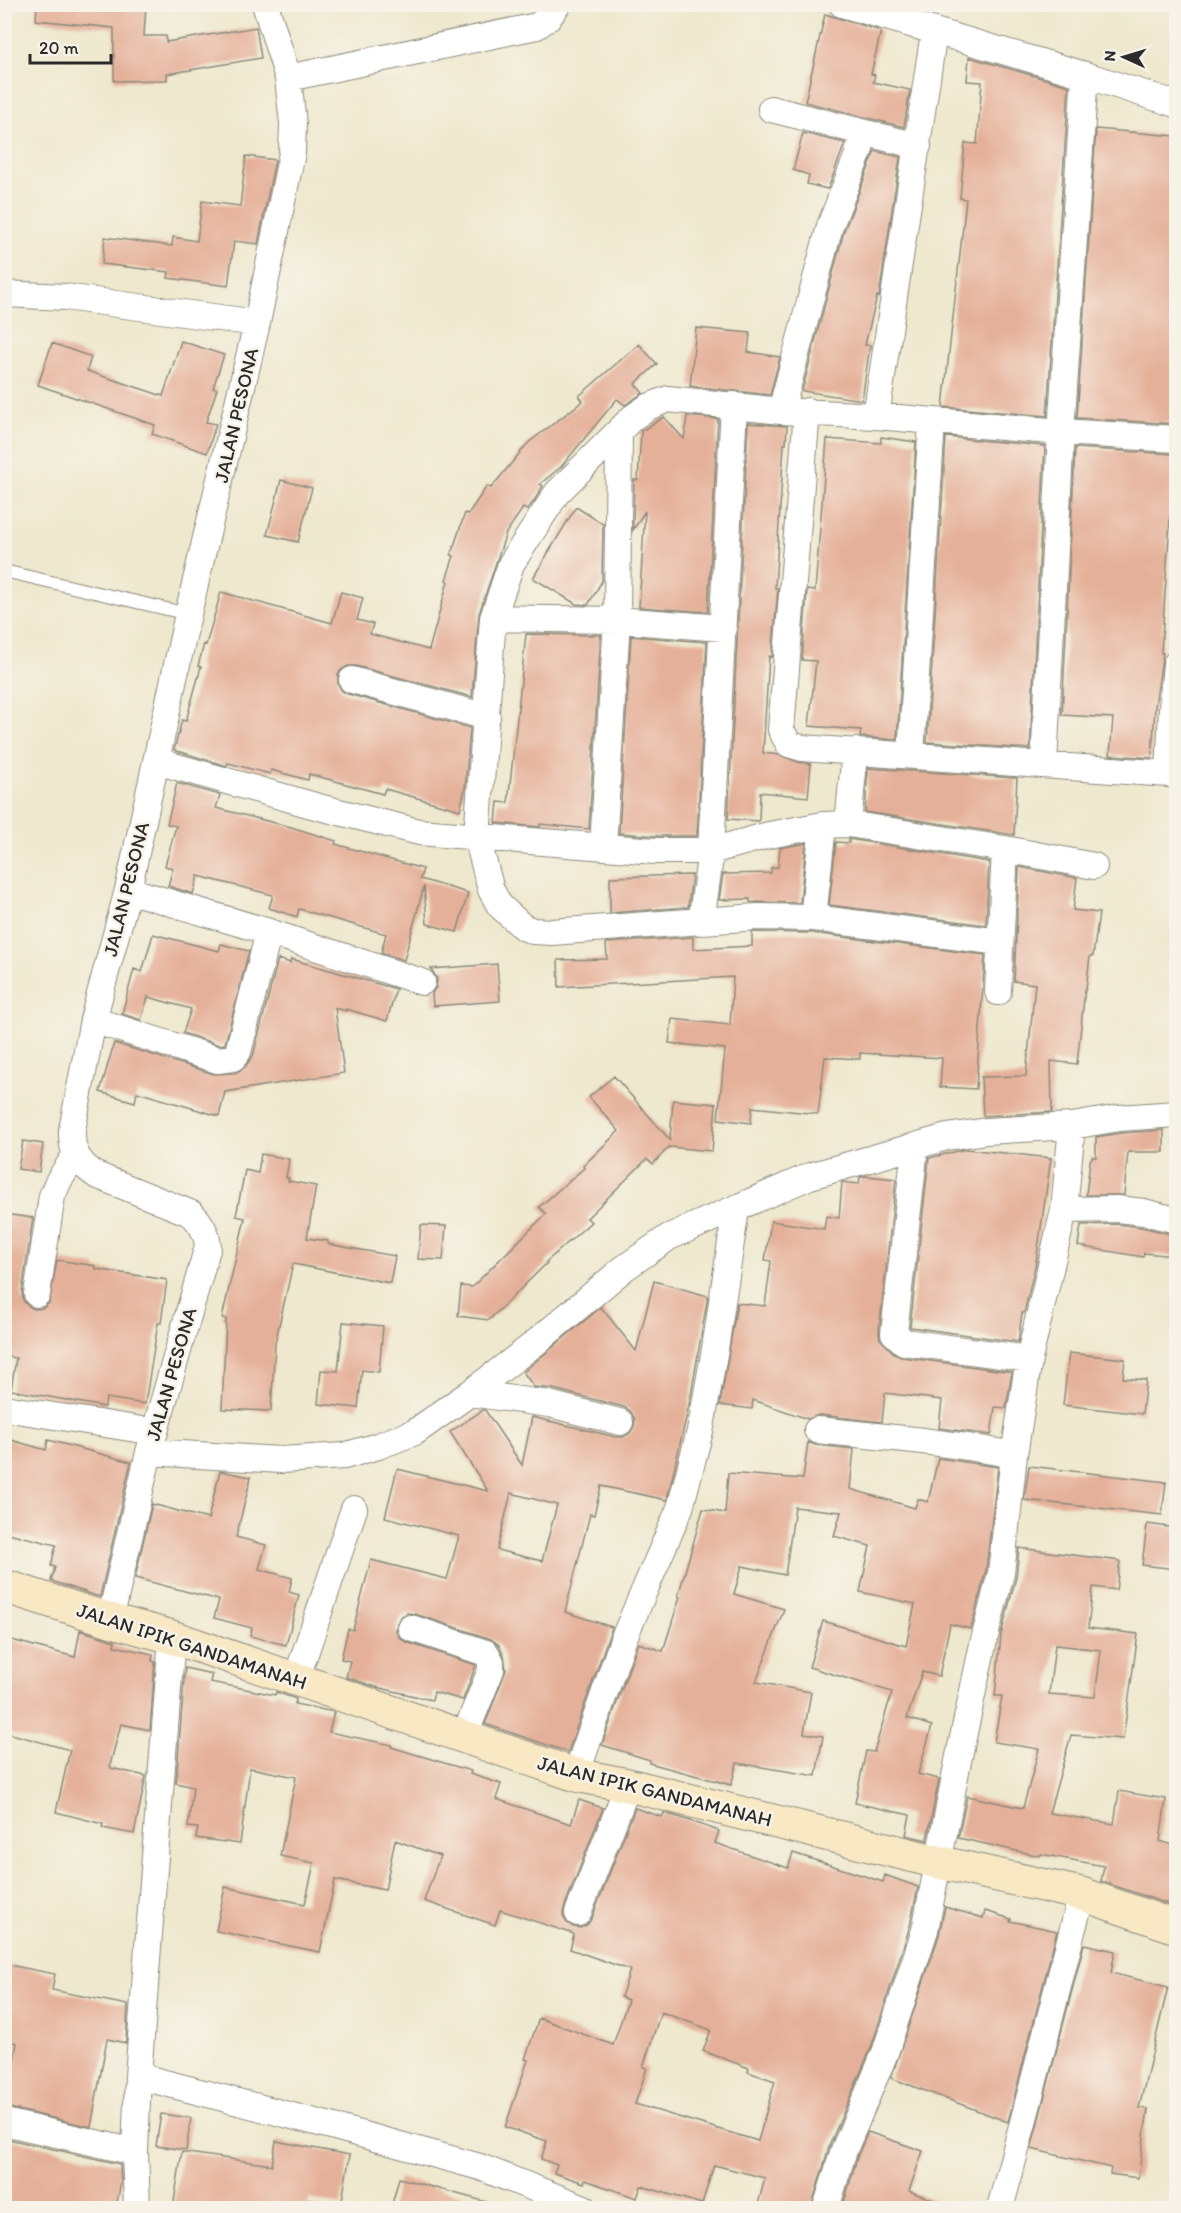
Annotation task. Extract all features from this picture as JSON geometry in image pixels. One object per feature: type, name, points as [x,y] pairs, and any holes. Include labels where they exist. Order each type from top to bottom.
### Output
[{"type":"street","name":"JALAN PESONA","points":[[111,1620],[152,1442],[208,1246],[206,1233],[201,1223],[192,1214],[96,1174],[85,1167],[75,1156],[71,1144],[72,1130],[93,1020],[128,890],[257,323],[292,153],[293,124],[288,78],[265,4]]},
{"type":"street","points":[[288,78],[537,26],[548,18],[558,4]]},
{"type":"street","points":[[842,4],[1176,104]]},
{"type":"street","points":[[876,416],[934,32]]},
{"type":"street","points":[[1044,765],[1061,432],[1085,75]]},
{"type":"street","points":[[771,109],[918,146]]},
{"type":"street","points":[[781,411],[830,226],[860,149],[861,133]]},
{"type":"street","points":[[4,294],[65,297],[257,323]]},
{"type":"street","points":[[1000,942],[813,918],[757,917],[552,932],[533,931],[518,923],[500,906],[491,890],[477,837],[493,618],[511,564],[557,493],[632,418],[648,407],[668,399],[781,411],[807,411],[1176,439]]},
{"type":"street","points":[[701,922],[711,851],[734,405]]},
{"type":"street","points":[[807,411],[781,730],[789,744],[802,748],[1173,775],[1172,708],[1176,664]]},
{"type":"street","points":[[911,755],[932,420]]},
{"type":"street","points":[[603,847],[616,620],[619,433]]},
{"type":"street","points":[[493,618],[616,620],[723,628]]},
{"type":"street","points":[[352,680],[487,717]]},
{"type":"street","points":[[849,824],[855,751]]},
{"type":"street","points":[[156,761],[319,807],[419,832],[655,851],[711,851],[769,835],[823,825],[849,824],[1094,866]]},
{"type":"street","points":[[813,918],[823,825]]},
{"type":"street","points":[[998,992],[1005,849]]},
{"type":"street","points":[[128,890],[269,932],[422,982]]},
{"type":"street","points":[[93,1020],[218,1060],[233,1059],[238,1052],[269,932]]},
{"type":"street","points":[[4,1408],[152,1442],[281,1460],[344,1456],[415,1432],[534,1344],[623,1269],[669,1237],[810,1176],[915,1148],[947,1137],[987,1131],[1072,1126],[1119,1118],[1176,1114]]},
{"type":"street","points":[[826,2208],[843,2150],[885,2053],[926,1930],[983,1644],[1001,1573],[1014,1455],[1029,1359],[1064,1210],[1072,1126]]},
{"type":"street","points":[[915,1148],[894,1332],[904,1342],[1029,1359]]},
{"type":"street","points":[[38,1294],[52,1196],[59,1180],[75,1156]]},
{"type":"street","points":[[576,1775],[623,1640],[680,1508],[701,1427],[716,1349],[736,1209]]},
{"type":"street","points":[[1064,1210],[1117,1209],[1144,1212],[1176,1220]]},
{"type":"street","points":[[470,1393],[549,1404],[620,1422]]},
{"type":"street","points":[[817,1430],[962,1445],[1014,1455]]},
{"type":"street","points":[[296,1680],[354,1509]]},
{"type":"street","name":"JALAN IPIK GANDAMANAH","points":[[4,1586],[172,1637],[576,1775],[628,1785],[938,1862],[1082,1894],[1176,1926]]},
{"type":"street","points":[[411,1628],[486,1653],[490,1657],[491,1670],[464,1737]]},
{"type":"street","points":[[137,2208],[135,2152],[138,2076],[172,1637]]},
{"type":"street","points":[[578,1913],[628,1785]]},
{"type":"street","points":[[1000,2208],[1033,2091],[1050,2014],[1082,1894]]},
{"type":"street","points":[[138,2076],[480,2167],[584,2208]]},
{"type":"street","points":[[4,2122],[135,2152]]},
{"type":"lane","points":[[4,571],[189,614]]},
{"type":"building","points":[[37,4],[146,4],[144,36],[166,36],[166,42],[256,27],[261,58],[167,74],[167,80],[114,81],[114,28],[36,20]]},
{"type":"building","points":[[825,14],[881,31],[871,74],[875,75],[873,82],[910,90],[904,127],[805,102]]},
{"type":"building","points":[[969,57],[1069,86],[1047,416],[943,407],[966,199],[960,198],[965,143],[977,144],[982,82],[967,81]]},
{"type":"building","points":[[1096,129],[1176,136],[1175,424],[1077,418]]},
{"type":"building","points":[[803,133],[845,143],[828,189],[807,184],[809,175],[793,170]]},
{"type":"building","points":[[875,151],[900,157],[879,297],[877,296],[865,345],[870,345],[862,400],[802,391],[844,231]]},
{"type":"building","points":[[246,156],[275,160],[258,244],[234,241],[228,286],[168,278],[169,272],[102,264],[105,237],[172,246],[173,237],[197,241],[202,201],[240,206]]},
{"type":"building","points":[[696,328],[750,333],[748,352],[780,357],[770,395],[690,386]]},
{"type":"building","points":[[181,341],[224,355],[213,388],[217,389],[206,422],[216,424],[207,453],[152,434],[155,425],[38,385],[52,343],[91,357],[87,371],[163,396]]},
{"type":"building","points":[[639,344],[657,364],[635,384],[643,393],[625,405],[617,399],[561,467],[540,484],[543,486],[534,501],[527,510],[523,508],[506,533],[479,614],[472,697],[356,666],[348,666],[338,675],[338,684],[342,691],[348,694],[470,728],[465,789],[460,810],[385,789],[383,794],[309,774],[308,780],[271,770],[270,774],[228,763],[227,766],[174,750],[182,720],[186,721],[201,667],[198,666],[221,592],[332,623],[341,592],[363,598],[357,620],[373,624],[370,634],[429,650],[454,556],[451,555],[465,513],[468,514],[487,486],[491,488],[528,443],[583,401],[579,396]]},
{"type":"building","points":[[687,416],[718,419],[708,612],[639,607],[645,511],[633,530],[634,480],[638,480],[641,431],[664,417],[684,439]]},
{"type":"building","points":[[748,423],[787,426],[775,588],[778,588],[772,657],[769,656],[763,753],[780,755],[811,764],[808,797],[760,792],[759,821],[728,819]]},
{"type":"building","points":[[881,437],[916,442],[897,740],[860,737],[861,730],[809,726],[816,661],[802,660],[807,590],[815,591],[827,439],[881,443]]},
{"type":"building","points":[[946,437],[1045,446],[1030,749],[927,742]]},
{"type":"building","points":[[1075,448],[1173,454],[1161,653],[1163,653],[1155,707],[1152,758],[1110,755],[1113,718],[1062,715]]},
{"type":"building","points":[[281,480],[312,488],[298,542],[267,535]]},
{"type":"building","points":[[576,507],[603,524],[602,581],[588,605],[576,604],[533,578]]},
{"type":"building","points":[[526,634],[601,635],[589,829],[540,824],[540,827],[496,823],[498,802],[508,803]]},
{"type":"building","points":[[631,636],[707,642],[697,836],[619,833]]},
{"type":"building","points":[[868,768],[1017,778],[1014,835],[865,812]]},
{"type":"building","points":[[177,783],[220,795],[216,808],[291,827],[336,841],[335,844],[423,869],[420,879],[468,893],[457,932],[427,924],[424,886],[404,960],[381,953],[386,934],[299,909],[297,917],[269,908],[273,895],[198,876],[193,894],[168,886],[173,868],[165,866],[176,826],[167,824]]},
{"type":"building","points":[[849,839],[989,862],[986,925],[829,905],[836,842],[849,843]]},
{"type":"building","points":[[806,843],[800,903],[750,902],[750,899],[719,900],[723,874],[771,873],[771,868],[778,867],[780,848]]},
{"type":"building","points":[[1019,867],[1077,878],[1073,910],[1099,913],[1093,956],[1090,956],[1085,989],[1077,1064],[1051,1061],[1052,1112],[983,1116],[981,1077],[1026,1076],[1035,984],[1014,981]]},
{"type":"building","points":[[692,875],[688,907],[610,913],[610,877]]},
{"type":"building","points":[[752,932],[812,933],[985,955],[976,1089],[940,1087],[942,1058],[860,1053],[860,1059],[825,1057],[818,1114],[752,1107],[751,1123],[718,1119],[725,1049],[669,1043],[672,1019],[730,1025],[733,977],[559,987],[558,960],[607,959],[606,943],[693,937],[693,949],[752,946]]},
{"type":"building","points":[[153,934],[219,951],[221,944],[249,951],[225,1044],[219,1045],[183,1033],[191,1009],[148,997],[141,1020],[122,1014],[134,969],[142,972]]},
{"type":"building","points":[[278,959],[290,963],[291,959],[396,989],[387,1021],[335,1008],[344,1073],[225,1092],[219,1116],[137,1092],[135,1102],[100,1092],[114,1043],[214,1074],[235,1073],[244,1068],[253,1056]]},
{"type":"building","points":[[497,964],[500,1001],[433,1006],[432,993],[437,979],[431,969]]},
{"type":"building","points":[[614,1076],[670,1140],[673,1100],[716,1104],[712,1151],[669,1147],[653,1164],[647,1159],[587,1218],[591,1222],[546,1262],[489,1320],[458,1316],[461,1286],[472,1287],[546,1214],[539,1207],[584,1168],[583,1166],[619,1131],[589,1097]]},
{"type":"building","points":[[1164,1130],[1164,1152],[1128,1152],[1124,1195],[1086,1195],[1090,1161],[1092,1157],[1096,1157],[1096,1137]]},
{"type":"building","points":[[23,1141],[43,1144],[39,1172],[18,1169]]},
{"type":"building","points":[[966,1149],[1051,1158],[1036,1262],[1024,1313],[1022,1313],[1018,1342],[910,1327],[929,1158]]},
{"type":"building","points":[[261,1154],[289,1159],[286,1178],[289,1178],[288,1181],[316,1186],[307,1238],[395,1256],[390,1283],[293,1264],[275,1343],[271,1411],[222,1409],[226,1319],[222,1318],[245,1218],[236,1216],[245,1170],[258,1173]]},
{"type":"building","points":[[860,1177],[896,1179],[880,1339],[894,1353],[902,1357],[1012,1372],[1006,1408],[995,1407],[991,1435],[939,1428],[942,1400],[885,1393],[882,1422],[819,1415],[808,1419],[753,1400],[752,1409],[720,1405],[737,1303],[765,1306],[771,1261],[765,1260],[771,1221],[824,1229],[826,1216],[839,1218],[842,1182],[859,1184]]},
{"type":"building","points":[[4,1214],[33,1218],[22,1292],[23,1300],[34,1309],[43,1308],[49,1303],[57,1260],[96,1266],[96,1269],[167,1280],[145,1404],[106,1398],[105,1407],[11,1390],[16,1358],[4,1356]]},
{"type":"building","points":[[1116,1224],[1176,1235],[1176,1256],[1144,1253],[1143,1257],[1078,1246],[1081,1225]]},
{"type":"building","points":[[421,1225],[446,1226],[443,1260],[418,1259]]},
{"type":"building","points":[[654,1281],[708,1296],[690,1401],[667,1500],[601,1486],[594,1515],[590,1514],[565,1612],[612,1627],[568,1752],[485,1724],[506,1670],[504,1655],[499,1645],[491,1639],[415,1614],[407,1613],[397,1623],[396,1632],[406,1642],[476,1665],[463,1700],[434,1692],[432,1700],[376,1687],[346,1677],[350,1661],[341,1659],[348,1629],[353,1630],[371,1560],[447,1579],[459,1536],[385,1517],[397,1469],[488,1491],[450,1432],[483,1410],[522,1465],[532,1417],[623,1437],[630,1433],[635,1419],[624,1407],[553,1389],[534,1387],[523,1372],[601,1307],[636,1351]],"holes":[[[511,1493],[557,1505],[542,1561],[497,1550]]]},
{"type":"building","points":[[343,1322],[383,1326],[379,1372],[362,1370],[358,1408],[318,1404],[321,1370],[338,1371]]},
{"type":"building","points":[[1069,1353],[1125,1359],[1123,1378],[1146,1380],[1142,1414],[1063,1405]]},
{"type":"building","points":[[8,1439],[46,1450],[48,1440],[131,1462],[100,1597],[51,1581],[55,1567],[51,1566],[56,1545],[4,1532],[4,1451]]},
{"type":"building","points":[[808,1442],[815,1445],[854,1449],[850,1489],[915,1508],[918,1499],[928,1502],[938,1458],[998,1467],[986,1570],[971,1629],[950,1624],[939,1676],[922,1672],[907,1718],[932,1726],[918,1774],[939,1779],[927,1840],[906,1835],[910,1815],[855,1803],[866,1751],[874,1752],[892,1692],[809,1667],[823,1621],[906,1646],[915,1604],[860,1592],[870,1546],[834,1536],[841,1512],[795,1507],[785,1575],[742,1566],[734,1594],[784,1609],[756,1682],[811,1692],[804,1733],[823,1736],[816,1776],[737,1763],[731,1785],[649,1763],[650,1760],[602,1745],[638,1643],[663,1651],[703,1509],[725,1513],[728,1473],[803,1479]]},
{"type":"building","points":[[1029,1466],[1166,1482],[1162,1515],[1024,1500]]},
{"type":"building","points":[[220,1471],[251,1477],[236,1537],[266,1545],[259,1569],[292,1578],[289,1592],[299,1595],[286,1645],[250,1636],[252,1628],[214,1618],[219,1600],[135,1578],[152,1504],[208,1519]]},
{"type":"building","points":[[1147,1524],[1176,1528],[1176,1569],[1142,1565]]},
{"type":"building","points":[[1019,1548],[1120,1561],[1116,1590],[1093,1587],[1088,1628],[1138,1634],[1123,1739],[1071,1735],[1049,1813],[1114,1824],[1119,1791],[1166,1799],[1160,1841],[1176,1846],[1176,1907],[1101,1881],[1104,1866],[1041,1854],[1040,1856],[958,1838],[967,1796],[1023,1808],[1039,1749],[994,1742],[1002,1696],[995,1696],[1001,1635],[1016,1577]],"holes":[[[1055,1645],[1101,1650],[1095,1697],[1049,1694]]]},
{"type":"building","points":[[80,1630],[115,1641],[114,1646],[153,1654],[152,1661],[155,1662],[150,1730],[121,1724],[110,1765],[111,1768],[146,1776],[134,1834],[102,1828],[103,1824],[56,1812],[70,1750],[4,1732],[4,1638],[75,1657]]},
{"type":"building","points":[[185,1668],[212,1674],[210,1682],[275,1695],[276,1692],[296,1699],[295,1704],[334,1712],[329,1732],[392,1745],[391,1747],[471,1771],[470,1774],[501,1784],[496,1799],[571,1824],[579,1800],[603,1808],[564,1908],[563,1915],[566,1922],[573,1927],[580,1928],[587,1925],[592,1918],[635,1808],[662,1817],[664,1813],[719,1831],[715,1843],[788,1868],[793,1853],[883,1882],[885,1875],[918,1887],[910,1926],[871,2048],[830,2144],[811,2208],[757,2208],[765,2178],[714,2165],[702,2204],[641,2186],[637,2198],[585,2180],[584,2183],[554,2173],[557,2165],[541,2159],[547,2141],[505,2127],[528,2060],[525,2059],[539,2018],[613,2045],[628,2000],[621,1997],[630,1970],[570,1949],[574,1934],[500,1910],[495,1925],[424,1901],[440,1856],[395,1840],[385,1890],[335,1880],[320,1952],[216,1931],[225,1887],[305,1904],[314,1863],[280,1856],[296,1777],[250,1768],[240,1844],[196,1838],[198,1828],[188,1827],[193,1787],[176,1783]],"holes":[[[661,2012],[711,2030],[703,2051],[749,2068],[748,2072],[775,2081],[758,2141],[635,2104],[647,2068],[643,2067]]]},
{"type":"building","points":[[945,1907],[983,1918],[985,1911],[1011,1919],[1010,1921],[1057,1931],[1008,2122],[891,2078],[939,1935]]},
{"type":"building","points":[[1084,1944],[1115,1951],[1111,1973],[1168,1987],[1139,2108],[1148,2109],[1138,2178],[1110,2174],[1111,2168],[1031,2149]]},
{"type":"building","points":[[9,1965],[55,1974],[52,1990],[128,2005],[126,2043],[107,2039],[91,2127],[5,2107],[17,2043],[4,2040],[4,1988]]},
{"type":"building","points":[[161,2114],[191,2118],[186,2150],[156,2146]]},
{"type":"building","points":[[868,2132],[923,2151],[909,2191],[950,2206],[950,2208],[842,2208],[858,2155]]},
{"type":"building","points":[[4,2138],[120,2164],[121,2182],[116,2208],[76,2204],[75,2208],[4,2208]]},
{"type":"building","points":[[276,2141],[350,2155],[341,2205],[309,2199],[308,2208],[173,2208],[182,2152],[272,2165]]},
{"type":"building","points":[[399,2178],[487,2202],[486,2208],[391,2208]]}]
